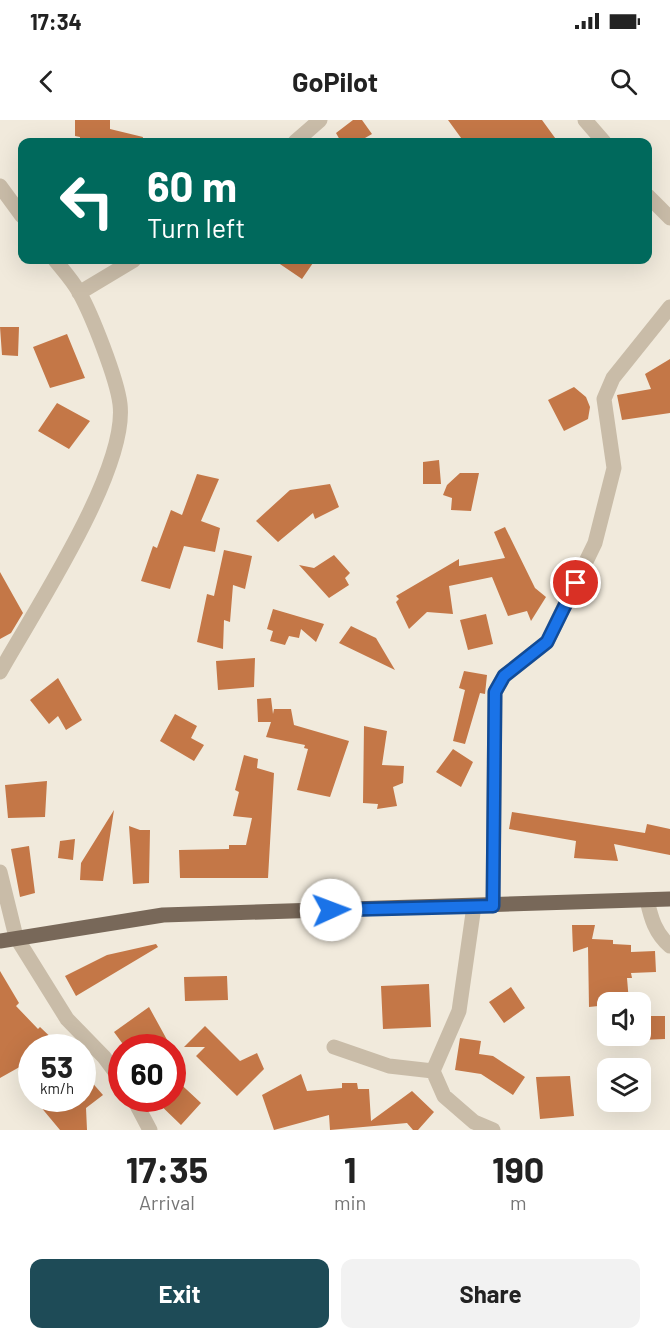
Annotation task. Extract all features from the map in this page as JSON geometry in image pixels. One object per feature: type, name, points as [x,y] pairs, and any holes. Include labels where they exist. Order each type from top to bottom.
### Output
[{"type":"main road","points":[[0,941],[163,915],[670,899]]},
{"type":"street","points":[[300,138],[320,120]]},
{"type":"street","points":[[585,120],[601,138]]},
{"type":"street","points":[[0,186],[18,211]]},
{"type":"street","points":[[652,200],[670,218]]},
{"type":"street","points":[[0,672],[74,542],[110,469],[121,406],[115,379],[79,292],[58,264]]},
{"type":"street","points":[[79,292],[127,264]]},
{"type":"street","points":[[493,906],[495,692],[504,676],[547,642],[595,543],[614,468],[604,399],[613,378],[670,307]]},
{"type":"street","points":[[0,872],[16,937],[67,1019],[108,1062]]},
{"type":"street","points":[[647,900],[651,920],[662,939],[670,946]]},
{"type":"street","points":[[474,906],[459,1011],[433,1071],[444,1096],[471,1126],[493,1130]]},
{"type":"street","points":[[334,1047],[389,1066],[433,1071]]},
{"type":"street","points":[[140,1112],[150,1130]]},
{"type":"building","points":[[75,120],[110,120],[110,129],[143,137],[80,138],[75,136]]},
{"type":"building","points":[[353,120],[362,120],[372,134],[365,138],[339,138],[336,133]]},
{"type":"building","points":[[448,120],[542,120],[555,138],[461,138]]},
{"type":"building","points":[[280,264],[312,264],[302,279]]},
{"type":"building","points":[[0,327],[19,327],[18,356],[2,355]]},
{"type":"building","points":[[67,334],[85,378],[50,388],[33,347]]},
{"type":"building","points":[[670,359],[670,413],[622,420],[617,395],[651,389],[645,374]]},
{"type":"building","points":[[574,387],[586,397],[590,407],[588,419],[564,431],[548,400]]},
{"type":"building","points":[[57,403],[90,421],[69,449],[38,431]]},
{"type":"building","points":[[439,460],[441,484],[423,484],[423,462]]},
{"type":"building","points":[[460,473],[479,473],[471,511],[451,510],[452,498],[443,495],[447,485]]},
{"type":"building","points":[[197,474],[219,479],[201,521],[220,528],[215,552],[184,546],[170,589],[141,581],[153,546],[157,548],[171,510],[182,515]]},
{"type":"building","points":[[330,484],[339,507],[315,519],[313,513],[278,542],[256,521],[290,490]]},
{"type":"building","points":[[505,527],[535,588],[546,597],[531,621],[527,611],[508,616],[492,577],[449,586],[453,614],[427,612],[409,629],[396,602],[399,599],[396,596],[459,559],[459,566],[505,558],[494,532]]},
{"type":"building","points":[[224,550],[252,556],[245,589],[233,585],[230,622],[224,620],[223,649],[197,642],[207,594],[214,596]]},
{"type":"building","points":[[334,555],[350,573],[345,578],[349,585],[329,598],[299,565],[314,568]]},
{"type":"building","points":[[0,572],[23,613],[11,633],[0,639]]},
{"type":"building","points":[[273,609],[324,624],[316,642],[301,629],[299,638],[289,636],[285,645],[270,641],[273,631],[267,629]]},
{"type":"building","points":[[486,614],[493,644],[468,650],[460,620]]},
{"type":"building","points":[[351,626],[376,638],[395,670],[339,643]]},
{"type":"building","points":[[255,658],[254,687],[218,690],[216,661]]},
{"type":"building","points":[[464,671],[487,675],[485,694],[480,693],[465,744],[453,741],[465,690],[459,688]]},
{"type":"building","points":[[58,678],[82,720],[66,730],[58,716],[49,724],[30,700]]},
{"type":"building","points":[[271,698],[273,714],[274,709],[291,709],[294,725],[349,741],[330,797],[297,790],[308,749],[304,748],[305,745],[266,737],[271,722],[258,722],[257,699]]},
{"type":"building","points":[[175,714],[197,726],[191,738],[204,745],[194,761],[160,741]]},
{"type":"building","points":[[364,726],[387,731],[382,765],[404,766],[403,783],[393,787],[397,806],[377,809],[378,804],[363,803]]},
{"type":"building","points":[[453,749],[473,762],[461,787],[436,772]]},
{"type":"building","points":[[244,755],[258,759],[257,768],[274,773],[268,878],[180,878],[179,850],[229,849],[229,845],[246,845],[252,818],[233,816],[239,792],[235,790]]},
{"type":"building","points":[[47,781],[45,817],[8,818],[5,785]]},
{"type":"building","points":[[114,810],[103,881],[80,880],[81,863]]},
{"type":"building","points":[[512,812],[645,833],[647,824],[670,829],[670,855],[614,844],[618,861],[574,858],[576,841],[509,829]]},
{"type":"building","points":[[129,826],[140,830],[150,830],[149,883],[133,884]]},
{"type":"building","points":[[75,839],[73,860],[58,858],[60,841]]},
{"type":"building","points":[[29,846],[35,893],[20,897],[11,849]]},
{"type":"building","points":[[572,925],[595,925],[592,939],[613,940],[613,944],[631,945],[631,952],[655,951],[656,972],[631,973],[632,978],[627,978],[628,992],[597,992],[597,1006],[589,1007],[588,947],[573,952]]},
{"type":"building","points":[[156,944],[158,947],[76,996],[65,976],[107,955]]},
{"type":"building","points":[[0,971],[19,1003],[16,1006],[38,1029],[40,1027],[47,1034],[18,1034],[18,1068],[0,1078]]},
{"type":"building","points":[[227,976],[228,1000],[185,1001],[184,977]]},
{"type":"building","points":[[429,984],[431,1027],[383,1029],[381,986]]},
{"type":"building","points":[[511,987],[525,1008],[504,1023],[489,1002]]},
{"type":"building","points":[[149,1007],[164,1034],[115,1034],[114,1032]]},
{"type":"building","points":[[651,1016],[665,1016],[665,1039],[651,1040]]},
{"type":"building","points":[[205,1026],[240,1061],[257,1053],[264,1069],[237,1096],[196,1056],[205,1047],[186,1047]]},
{"type":"building","points":[[460,1038],[481,1041],[479,1054],[493,1056],[525,1077],[513,1095],[481,1074],[455,1070]]},
{"type":"building","points":[[301,1074],[307,1091],[342,1088],[342,1083],[357,1083],[358,1089],[369,1089],[371,1121],[412,1091],[434,1112],[418,1130],[413,1130],[407,1123],[330,1130],[329,1115],[274,1130],[262,1095]]},
{"type":"building","points":[[570,1076],[574,1116],[540,1119],[536,1077]]},
{"type":"building","points":[[96,1087],[103,1095],[96,1100]]},
{"type":"building","points":[[186,1089],[201,1103],[181,1125],[168,1112],[186,1112]]},
{"type":"building","points":[[45,1112],[86,1112],[87,1130],[60,1130]]},
{"type":"route","points":[[331,910],[493,906],[495,692],[504,676],[547,642],[576,583]]}]
